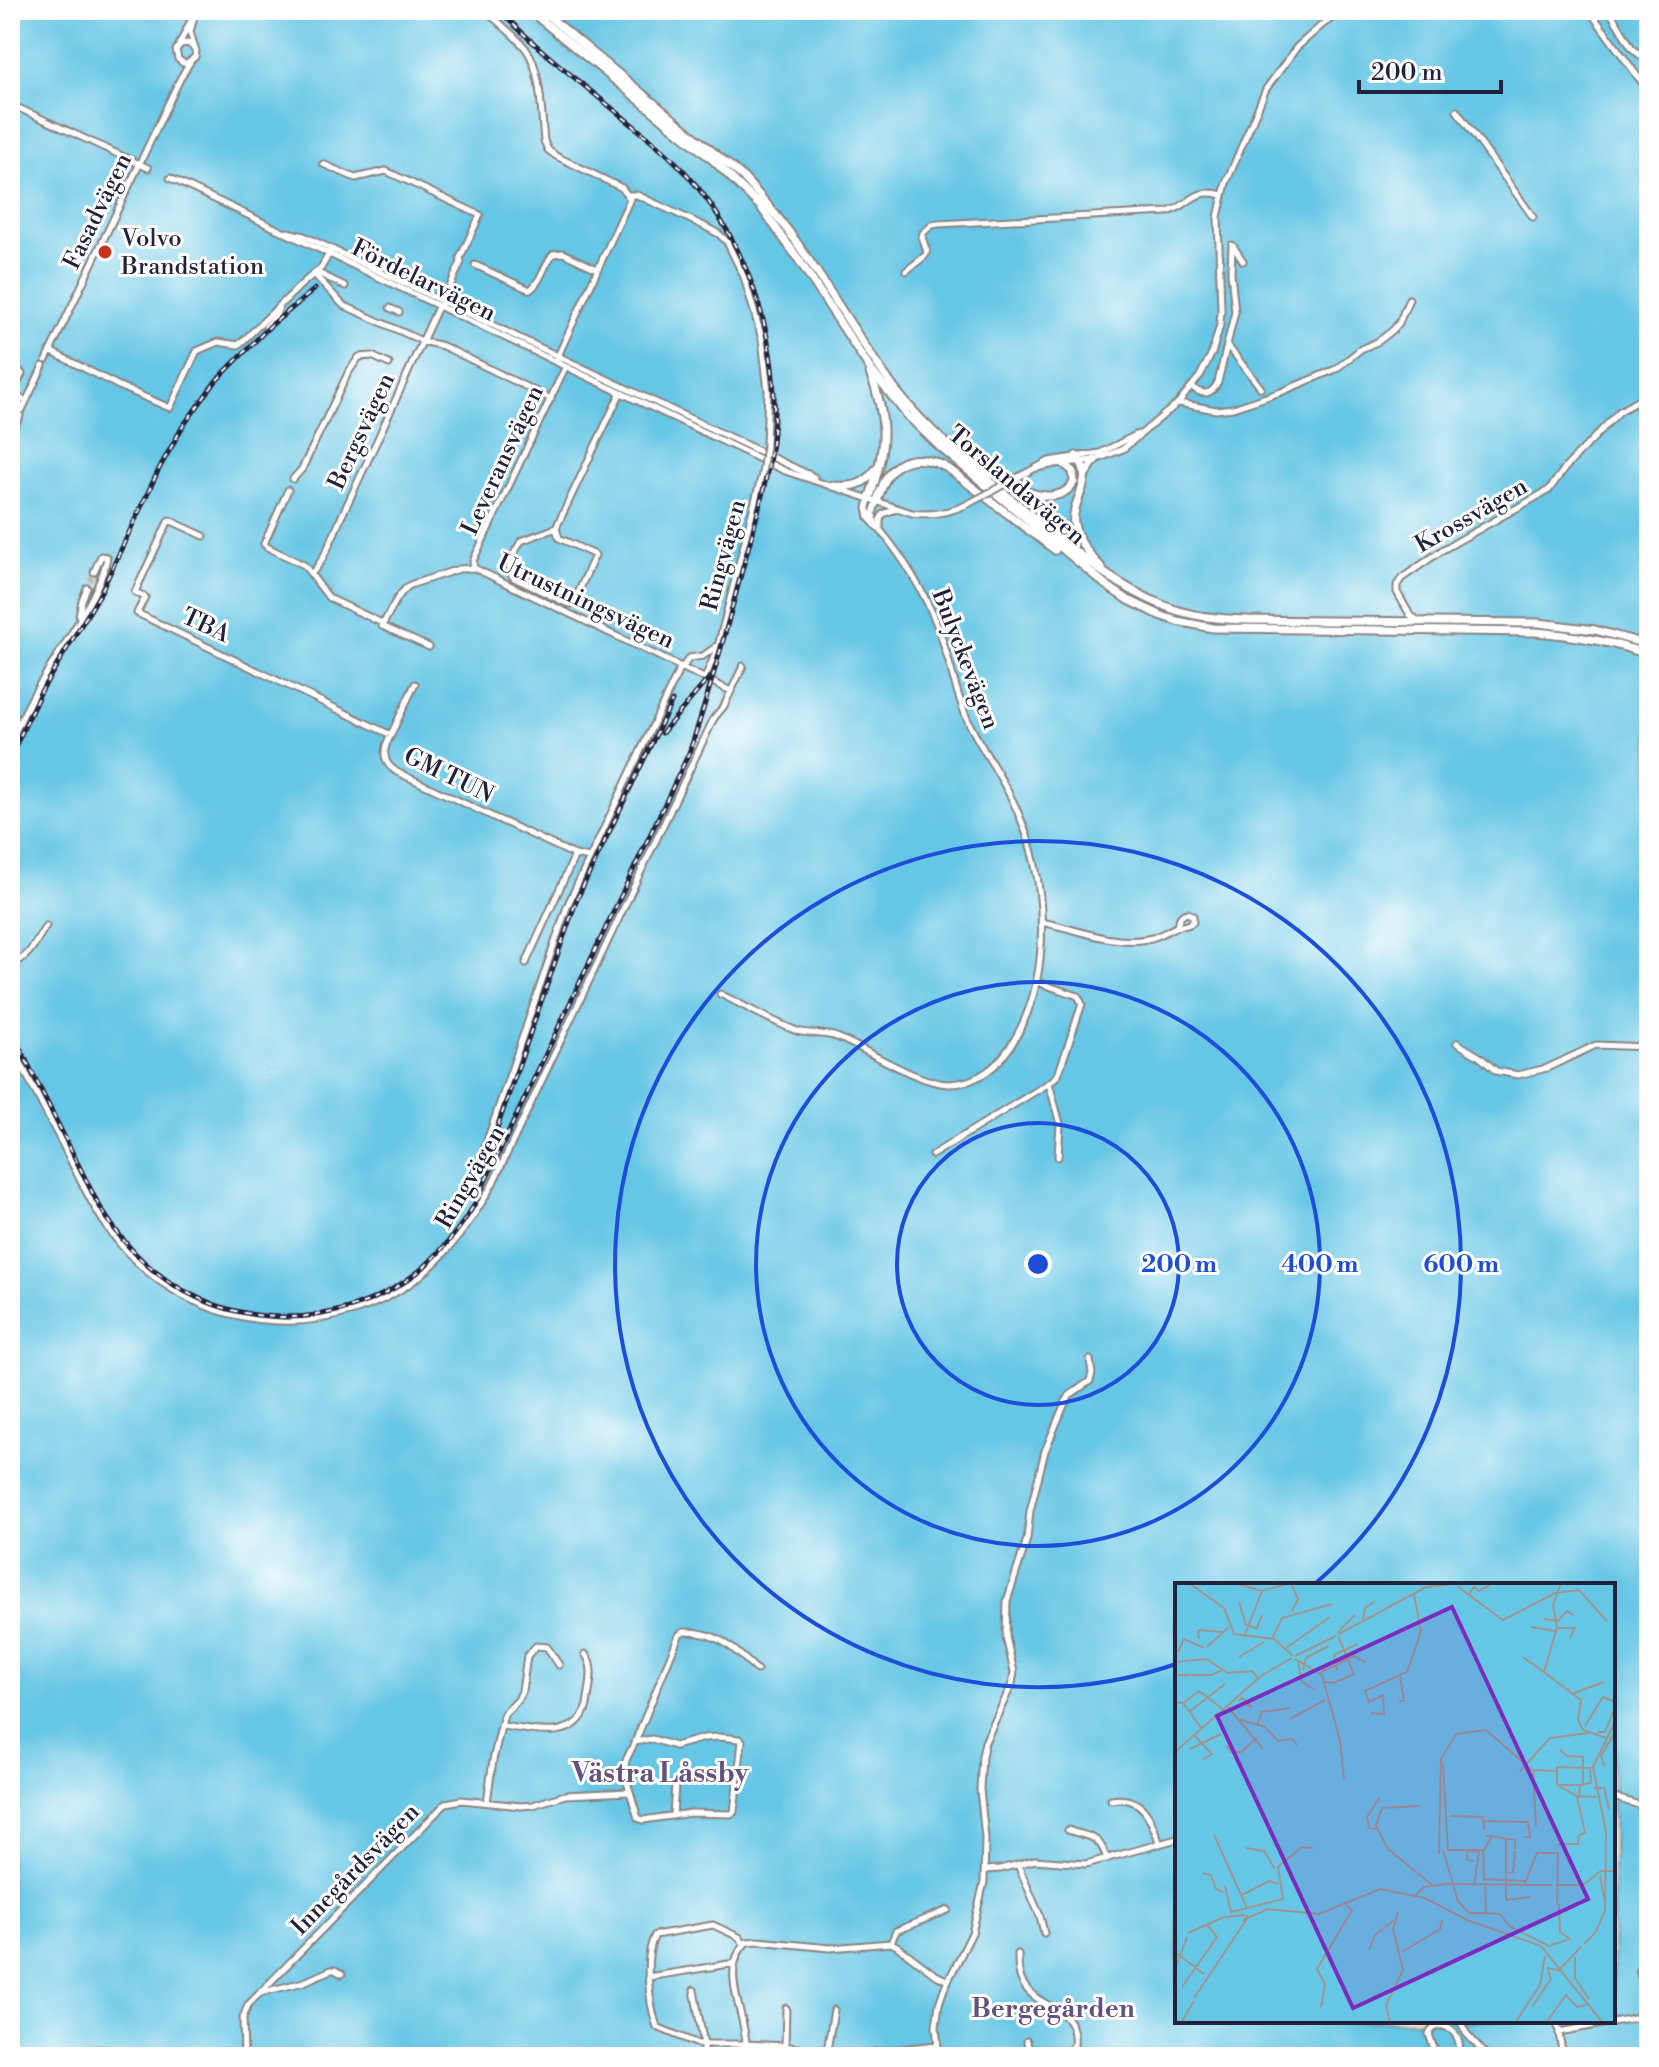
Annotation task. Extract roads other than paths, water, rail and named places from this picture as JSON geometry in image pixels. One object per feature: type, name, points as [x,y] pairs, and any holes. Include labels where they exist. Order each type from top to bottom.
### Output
[{"type":"main road","name":"Torslandavägen","points":[[529,10],[713,160],[760,206],[871,370],[931,440],[1076,562],[1128,600],[1177,621],[1213,628],[1535,632],[1605,641],[1649,655]]},
{"type":"main road","name":"Torslandavägen","points":[[541,10],[742,176],[805,253],[905,402],[946,444],[1094,567],[1122,585],[1165,606],[1213,618],[1530,622],[1606,632],[1649,645]]},
{"type":"main road","points":[[855,346],[879,396],[884,431],[873,500]]},
{"type":"main road","points":[[880,368],[955,446],[975,463],[1017,488],[1038,495],[1054,496],[1067,491],[1085,458]]},
{"type":"main road","points":[[1085,458],[1085,475],[1074,514],[1075,528],[1089,554],[1122,585]]},
{"type":"main road","points":[[873,500],[897,466],[916,459],[936,462],[1089,576],[1128,600]]},
{"type":"main road","points":[[833,486],[862,484],[881,460]]},
{"type":"main road","points":[[1063,463],[1075,478]]},
{"type":"street","points":[[486,10],[525,47],[531,59],[548,150],[622,188],[630,199],[557,359]]},
{"type":"street","points":[[1037,468],[1085,458],[1120,444],[1149,427],[1178,403],[1206,367],[1220,325],[1218,217],[1226,183],[1266,89],[1297,47],[1343,10]]},
{"type":"street","points":[[1589,10],[1649,92]]},
{"type":"street","points":[[1609,10],[1632,48],[1644,55]]},
{"type":"street","name":"Fasadvägen","points":[[180,79],[179,60],[175,53],[195,12]]},
{"type":"street","name":"Fasadvägen","points":[[10,435],[180,79],[196,55],[190,32],[195,12]]},
{"type":"street","points":[[178,46],[187,43],[194,48]]},
{"type":"street","points":[[179,60],[190,62]]},
{"type":"street","points":[[10,104],[148,168]]},
{"type":"street","points":[[1457,111],[1533,217]]},
{"type":"street","name":"Bergsvägen","points":[[311,574],[326,549],[461,262],[460,258],[480,215],[386,171],[355,178],[323,164]]},
{"type":"street","name":"Fördelarvägen","points":[[170,178],[557,359]]},
{"type":"street","points":[[906,271],[925,256],[923,233],[932,225],[1167,212],[1175,210],[1197,194],[1223,195]]},
{"type":"street","name":"Ringvägen","points":[[628,195],[637,195],[704,226],[727,242],[744,277],[762,339],[768,391],[762,474],[715,656],[702,676]]},
{"type":"street","points":[[1192,387],[1205,393],[1214,389],[1218,382],[1235,312],[1232,245],[1243,261]]},
{"type":"street","points":[[50,351],[170,408],[197,351],[218,342],[238,345],[315,273],[330,252]]},
{"type":"street","points":[[475,265],[530,290],[553,254],[563,253],[597,269]]},
{"type":"street","points":[[315,273],[345,286]]},
{"type":"street","points":[[315,273],[343,305],[422,341],[443,346],[551,399]]},
{"type":"street","points":[[1178,403],[1216,410],[1233,408],[1336,369],[1393,330],[1409,299]]},
{"type":"street","points":[[266,327],[285,301]]},
{"type":"street","points":[[390,308],[399,312]]},
{"type":"street","points":[[1226,344],[1261,388]]},
{"type":"street","points":[[293,479],[302,469],[348,373],[359,357],[372,356],[389,364]]},
{"type":"street","points":[[557,359],[565,368],[645,397],[833,486]]},
{"type":"street","points":[[557,359],[622,390],[660,413],[785,471],[912,513],[952,511],[1049,461],[1085,458]]},
{"type":"street","points":[[10,368],[18,369],[22,374],[17,384],[10,384]]},
{"type":"street","name":"Leveransvägen","points":[[474,568],[473,561],[565,368]]},
{"type":"street","points":[[622,390],[645,397],[660,413]]},
{"type":"street","points":[[622,390],[645,397]]},
{"type":"street","points":[[556,528],[521,541],[508,571],[514,578],[571,604],[595,555],[559,538],[556,528],[622,390]]},
{"type":"street","points":[[10,393],[26,401]]},
{"type":"street","name":"Krossvägen","points":[[1397,621],[1404,616],[1405,607],[1397,588],[1402,578],[1444,549],[1549,490],[1565,468],[1620,411],[1649,394]]},
{"type":"street","points":[[664,399],[663,402],[678,414]]},
{"type":"street","points":[[288,490],[264,544],[304,565],[329,598],[429,647]]},
{"type":"street","points":[[873,500],[873,517],[879,530]]},
{"type":"street","points":[[879,530],[883,514],[897,509]]},
{"type":"street","name":"TBA","points":[[204,536],[169,520],[135,592],[145,597],[137,613],[391,735]]},
{"type":"street","name":"Bulyckevägen","points":[[720,994],[796,1030],[837,1037],[930,1082],[949,1084],[976,1078],[999,1062],[1019,1032],[1030,1008],[1042,952],[1034,866],[1026,835],[1016,808],[969,723],[944,643],[927,602],[879,530]]},
{"type":"street","points":[[10,743],[35,692],[87,606],[104,569],[107,559],[104,555],[94,572]]},
{"type":"street","name":"Utrustningsvägen","points":[[383,625],[404,589],[410,585],[459,569],[474,568],[702,676]]},
{"type":"street","points":[[78,621],[87,588]]},
{"type":"street","points":[[1405,607],[1419,621]]},
{"type":"street","name":"Ringvägen","points":[[682,666],[689,658],[703,656],[717,645]]},
{"type":"street","points":[[473,1182],[568,904],[682,666]]},
{"type":"street","name":"Ringvägen","points":[[10,1040],[100,1217],[121,1245],[155,1278],[207,1308],[244,1318],[277,1322],[337,1316],[380,1301],[413,1281],[443,1255],[474,1215],[492,1185],[714,718],[724,706],[743,666]]},
{"type":"street","points":[[702,676],[731,691]]},
{"type":"street","name":"GM TUN","points":[[415,684],[384,754],[392,770],[575,855],[589,858]]},
{"type":"street","points":[[526,963],[575,855]]},
{"type":"street","points":[[1041,922],[1114,940],[1137,941],[1165,934],[1177,926]]},
{"type":"street","points":[[10,963],[18,963],[24,958],[46,926]]},
{"type":"street","points":[[932,1155],[1058,1075],[1082,1004],[1078,996],[1037,982]]},
{"type":"street","points":[[1457,1043],[1496,1071],[1518,1075],[1547,1068],[1596,1045],[1649,1047]]},
{"type":"street","points":[[1049,1083],[1060,1124],[1058,1157]]},
{"type":"street","points":[[939,2057],[938,2011],[948,1981],[972,1933],[983,1892],[982,1756],[987,1737],[1012,1684],[1014,1672],[1006,1637],[1007,1601],[1027,1539],[1030,1511],[1045,1451],[1070,1395],[1090,1381],[1090,1360]]},
{"type":"street","points":[[635,1742],[652,1739],[678,1746],[695,1740],[737,1737],[742,1741],[734,1812],[731,1814],[691,1813],[643,1820],[638,1818],[624,1765],[677,1640],[684,1632],[705,1634],[724,1641],[757,1670]]},
{"type":"street","points":[[487,1802],[494,1752],[504,1714],[522,1691],[527,1656],[536,1646],[547,1647],[559,1665]]},
{"type":"street","points":[[503,1726],[554,1732],[572,1726],[586,1711],[591,1666],[585,1654]]},
{"type":"street","points":[[673,1816],[675,1784]]},
{"type":"street","name":"Innegårdsvägen","points":[[244,2057],[244,2012],[248,2005],[442,1805],[456,1800],[521,1806],[565,1795],[629,1792]]},
{"type":"street","points":[[1615,1798],[1649,1808]]},
{"type":"street","points":[[1111,1800],[1119,1799],[1142,1807],[1149,1815],[1160,1844]]},
{"type":"street","points":[[1068,1830],[1096,1839],[1107,1859]]},
{"type":"street","points":[[985,1870],[1035,1860],[1086,1864],[1175,1840]]},
{"type":"street","points":[[1018,1865],[1044,1933]]},
{"type":"street","points":[[891,1943],[896,1931],[948,1910]]},
{"type":"street","points":[[744,1944],[739,1937],[713,1925],[658,1934],[652,1940],[648,1977],[657,2027],[704,2045],[785,2046],[827,2056],[856,2056],[937,2045]]},
{"type":"street","points":[[743,2057],[746,2044],[734,1981],[735,1963],[744,1944],[759,1941],[830,1948],[891,1943],[948,1981]]},
{"type":"street","points":[[1018,1954],[1020,1976],[1025,1987],[1064,2015],[1073,2031],[1074,2045],[1065,2057]]},
{"type":"street","points":[[648,1977],[735,1963]]},
{"type":"street","points":[[1615,2022],[1645,2016],[1639,1969]]},
{"type":"street","points":[[261,1991],[304,1982],[331,1970],[342,1974]]},
{"type":"street","points":[[694,1990],[704,2045],[701,2057]]},
{"type":"street","points":[[783,2057],[786,2008]]},
{"type":"street","points":[[827,2056],[834,2010]]},
{"type":"street","points":[[1461,2023],[1488,2057]]},
{"type":"street","points":[[1557,2023],[1563,2057]]},
{"type":"street","points":[[1559,2032],[1607,2023]]},
{"type":"street","points":[[1443,2026],[1454,2034],[1459,2043],[1458,2057],[1437,2055],[1429,2034],[1432,2028],[1443,2026]]},
{"type":"street","points":[[1027,2041],[1035,2057]]},
{"type":"street","points":[[904,2049],[905,2057]]},
{"type":"water","points":[[10,10],[1649,10],[1649,2057],[10,2057]]},
{"type":"tunnel","points":[[87,588],[94,572]]},
{"type":"railway","points":[[10,1028],[95,1198],[113,1227],[152,1269],[182,1290],[214,1305],[249,1314],[284,1317],[320,1314],[354,1306],[388,1292],[418,1272],[448,1242],[473,1207],[689,753],[762,494],[772,443],[774,408],[767,337],[758,302],[746,268],[711,206],[665,152],[557,63],[499,10]]},
{"type":"railway","points":[[10,758],[40,693],[100,594],[160,467],[183,426],[216,381],[269,327],[315,289]]},
{"type":"railway","points":[[662,733],[709,678]]},
{"type":"railway","points":[[490,1148],[577,899],[672,701]]},
{"type":"place","name":"Volvo Brandstation","points":[[105,252]]},
{"type":"district","name":"Västra Låssby","points":[[660,1772]]},
{"type":"district","name":"Bergegården","points":[[1053,2008]]}]
